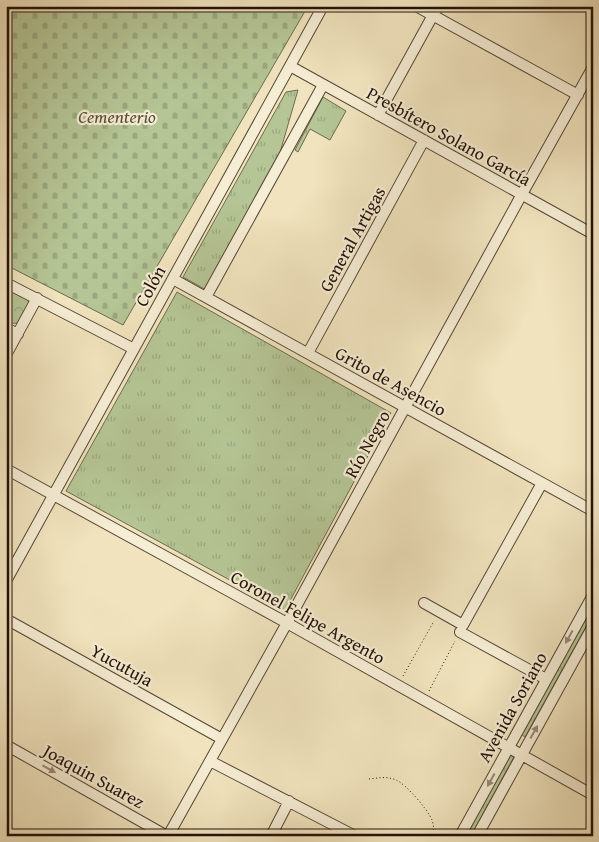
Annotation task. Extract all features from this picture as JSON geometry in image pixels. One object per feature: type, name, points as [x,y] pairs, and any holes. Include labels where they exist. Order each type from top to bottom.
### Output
[{"type":"street","name":"Colón","points":[[6,581],[323,6]]},
{"type":"street","points":[[416,6],[578,95]]},
{"type":"street","points":[[378,115],[438,6]]},
{"type":"street","name":"Presbítero Solano García","points":[[290,66],[593,234]]},
{"type":"street","name":"Río Negro","points":[[168,836],[593,68]]},
{"type":"street","points":[[206,297],[323,85]]},
{"type":"street","name":"General Artigas","points":[[308,353],[424,140]]},
{"type":"street","name":"Grito de Asencio","points":[[173,279],[593,511]]},
{"type":"street","points":[[6,282],[134,349]]},
{"type":"street","points":[[6,355],[37,298]]},
{"type":"street","points":[[6,328],[18,334]]},
{"type":"street","name":"Coronel Felipe Argento","points":[[6,469],[593,795]]},
{"type":"street","points":[[424,603],[463,625],[542,483]]},
{"type":"street","name":"Avenida Soriano","points":[[460,836],[593,594]]},
{"type":"street","name":"Yucutuja","points":[[6,619],[222,739]]},
{"type":"street","name":"Avenida Soriano","points":[[477,836],[521,755],[590,638],[593,626]]},
{"type":"street","points":[[460,632],[546,679]]},
{"type":"street","name":"Joaquin Suarez","points":[[6,745],[168,836]]},
{"type":"street","points":[[210,760],[355,836]]},
{"type":"street","points":[[271,836],[289,801]]},
{"type":"path","points":[[398,686],[439,612]]},
{"type":"path","points":[[424,701],[460,632]]},
{"type":"path","points":[[369,779],[388,777],[409,789],[432,818],[434,827],[432,836]]},
{"type":"green space","name":"Cementerio","points":[[6,6],[308,6],[123,325],[6,265]]},
{"type":"green space","points":[[298,90],[279,156],[206,290],[183,277],[286,92]]},
{"type":"green space","points":[[323,97],[346,111],[330,140],[310,129],[298,152],[295,150]]},
{"type":"green space","points":[[6,285],[28,299],[29,304],[17,323],[6,320]]},
{"type":"green space","points":[[177,292],[391,413],[285,610],[66,491]]},
{"type":"green space","points":[[593,606],[593,614],[525,737],[521,734]]},
{"type":"green space","points":[[510,755],[514,757],[471,836],[465,836]]}]
